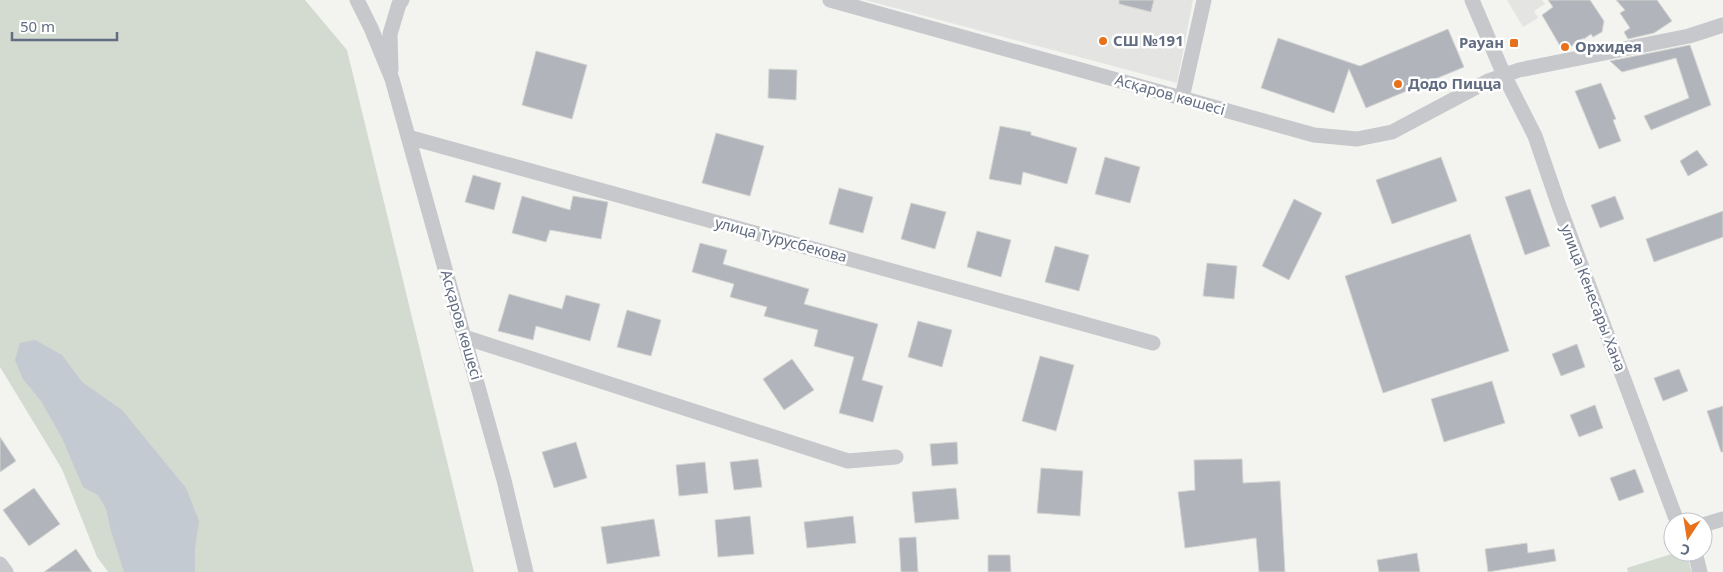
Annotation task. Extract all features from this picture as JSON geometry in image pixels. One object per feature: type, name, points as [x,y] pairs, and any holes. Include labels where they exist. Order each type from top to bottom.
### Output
[{"type":"street","points":[[357,0],[392,79]]},
{"type":"street","points":[[392,79],[390,34],[402,0]]},
{"type":"street","name":"Асқаров көшесі","points":[[830,0],[1314,135],[1357,139],[1392,132],[1488,81],[1519,70],[1690,36],[1723,26]]},
{"type":"street","points":[[1182,98],[1204,0]]},
{"type":"street","points":[[1472,0],[1504,75]]},
{"type":"street","name":"улица Кенесары Хана","points":[[1504,75],[1535,136],[1673,512]]},
{"type":"street","name":"Асқаров көшесі","points":[[392,79],[504,480],[526,572]]},
{"type":"street","name":"улица Турусбекова","points":[[408,137],[1153,343]]},
{"type":"street","points":[[464,337],[848,461],[896,457]]},
{"type":"street","points":[[0,564],[6,572]]},
{"type":"shaded area","points":[[0,0],[305,0],[347,50],[474,572],[108,572],[97,557],[62,469],[0,367]]},
{"type":"shaded area","name":"СШ №191","points":[[865,0],[1193,0],[1177,83]]},
{"type":"shaded area","points":[[1507,0],[1542,0],[1545,4],[1534,11],[1538,18],[1523,27]]},
{"type":"shaded area","points":[[35,340],[62,355],[82,382],[122,410],[186,488],[199,521],[195,549],[195,572],[124,572],[106,509],[98,495],[83,487],[62,438],[41,401],[23,379],[15,360],[20,343]]},
{"type":"shaded area","points":[[1663,557],[1663,562],[1689,562],[1692,572],[1628,572],[1627,568]]},
{"type":"building","name":"СШ №191","points":[[1119,0],[1154,0],[1151,12],[1119,4]]},
{"type":"building","points":[[1548,0],[1590,0],[1604,21],[1602,32],[1593,37],[1591,34],[1584,39],[1582,38],[1563,51],[1542,15],[1553,7]]},
{"type":"building","points":[[1616,0],[1657,0],[1672,21],[1654,33],[1628,39],[1624,32],[1630,28],[1620,13],[1625,10]]},
{"type":"building","points":[[1448,29],[1464,67],[1366,108],[1349,69],[1334,113],[1261,88],[1278,38],[1360,66]]},
{"type":"building","points":[[1690,45],[1711,105],[1651,130],[1644,116],[1689,98],[1676,58],[1622,72],[1610,61]]},
{"type":"building","points":[[536,51],[587,65],[572,119],[522,105]]},
{"type":"building","points":[[769,69],[797,70],[796,100],[768,98]]},
{"type":"building","points":[[1601,83],[1616,119],[1613,120],[1621,141],[1599,149],[1575,91]]},
{"type":"building","points":[[1000,126],[1031,132],[1031,135],[1077,148],[1067,184],[1023,172],[1021,185],[989,179]]},
{"type":"building","points":[[716,133],[764,146],[750,196],[702,183]]},
{"type":"building","points":[[1697,150],[1708,165],[1688,176],[1680,161]]},
{"type":"building","points":[[1105,157],[1140,167],[1130,203],[1095,194]]},
{"type":"building","points":[[1441,157],[1457,201],[1392,224],[1376,180]]},
{"type":"building","points":[[473,175],[501,183],[494,210],[465,202]]},
{"type":"building","points":[[839,188],[873,197],[863,233],[829,224]]},
{"type":"building","points":[[1530,189],[1550,246],[1525,255],[1505,197]]},
{"type":"building","points":[[522,196],[570,210],[573,196],[608,202],[601,239],[550,230],[546,242],[512,233]]},
{"type":"building","points":[[1615,196],[1624,219],[1600,228],[1591,205]]},
{"type":"building","points":[[1294,199],[1322,213],[1289,280],[1262,266]]},
{"type":"building","points":[[911,203],[946,212],[935,249],[901,239]]},
{"type":"building","points":[[1723,211],[1723,237],[1654,262],[1646,239]]},
{"type":"building","points":[[977,231],[1011,240],[1001,277],[967,267]]},
{"type":"building","points":[[1470,234],[1509,351],[1383,393],[1345,276]]},
{"type":"building","points":[[700,243],[727,250],[723,264],[809,289],[804,304],[878,324],[862,380],[883,386],[873,422],[839,413],[854,357],[814,346],[818,330],[764,316],[767,307],[730,297],[734,284],[692,272]]},
{"type":"building","points":[[1055,246],[1089,255],[1079,291],[1045,282]]},
{"type":"building","points":[[1207,263],[1237,266],[1234,299],[1203,296]]},
{"type":"building","points":[[509,294],[562,309],[566,295],[600,304],[590,341],[536,326],[533,340],[498,331]]},
{"type":"building","points":[[627,310],[661,320],[651,356],[617,347]]},
{"type":"building","points":[[918,321],[952,330],[942,367],[908,357]]},
{"type":"building","points":[[1577,344],[1585,367],[1561,376],[1552,354]]},
{"type":"building","points":[[1040,356],[1074,365],[1056,431],[1022,421]]},
{"type":"building","points":[[792,359],[814,390],[784,410],[763,379]]},
{"type":"building","points":[[1679,369],[1688,391],[1663,401],[1654,378]]},
{"type":"building","points":[[1492,381],[1505,423],[1444,442],[1431,399]]},
{"type":"building","points":[[1595,405],[1603,428],[1579,437],[1570,415]]},
{"type":"building","points":[[1723,406],[1723,452],[1721,452],[1707,411]]},
{"type":"building","points":[[0,437],[16,461],[0,472]]},
{"type":"building","points":[[576,442],[587,478],[554,488],[542,452]]},
{"type":"building","points":[[957,442],[958,464],[932,466],[930,444]]},
{"type":"building","points":[[758,459],[762,487],[734,490],[730,462]]},
{"type":"building","points":[[1242,459],[1243,483],[1280,481],[1285,572],[1259,572],[1256,538],[1185,548],[1178,492],[1195,490],[1194,460]]},
{"type":"building","points":[[705,462],[708,493],[679,496],[676,465]]},
{"type":"building","points":[[1041,468],[1083,471],[1080,516],[1037,513]]},
{"type":"building","points":[[1635,469],[1644,492],[1619,501],[1610,478]]},
{"type":"building","points":[[34,488],[60,524],[29,546],[3,510]]},
{"type":"building","points":[[956,488],[959,519],[915,523],[912,492]]},
{"type":"building","points":[[750,516],[754,554],[718,557],[715,520]]},
{"type":"building","points":[[853,516],[856,543],[807,548],[804,522]]},
{"type":"building","points":[[654,519],[660,556],[607,564],[601,527]]},
{"type":"building","points":[[916,537],[918,572],[901,572],[899,538]]},
{"type":"building","points":[[1527,543],[1528,553],[1554,549],[1556,561],[1488,572],[1485,549]]},
{"type":"building","points":[[76,549],[92,572],[44,572]]},
{"type":"building","points":[[1417,553],[1420,572],[1379,572],[1377,560]]},
{"type":"building","points":[[988,555],[1010,555],[1011,572],[988,572]]},
{"type":"place","name":"СШ №191","points":[[1103,41]]},
{"type":"place","name":"Рауан","points":[[1514,43]]},
{"type":"place","name":"Орхидея","points":[[1565,47]]},
{"type":"place","name":"Додо Пицца","points":[[1398,84]]}]
